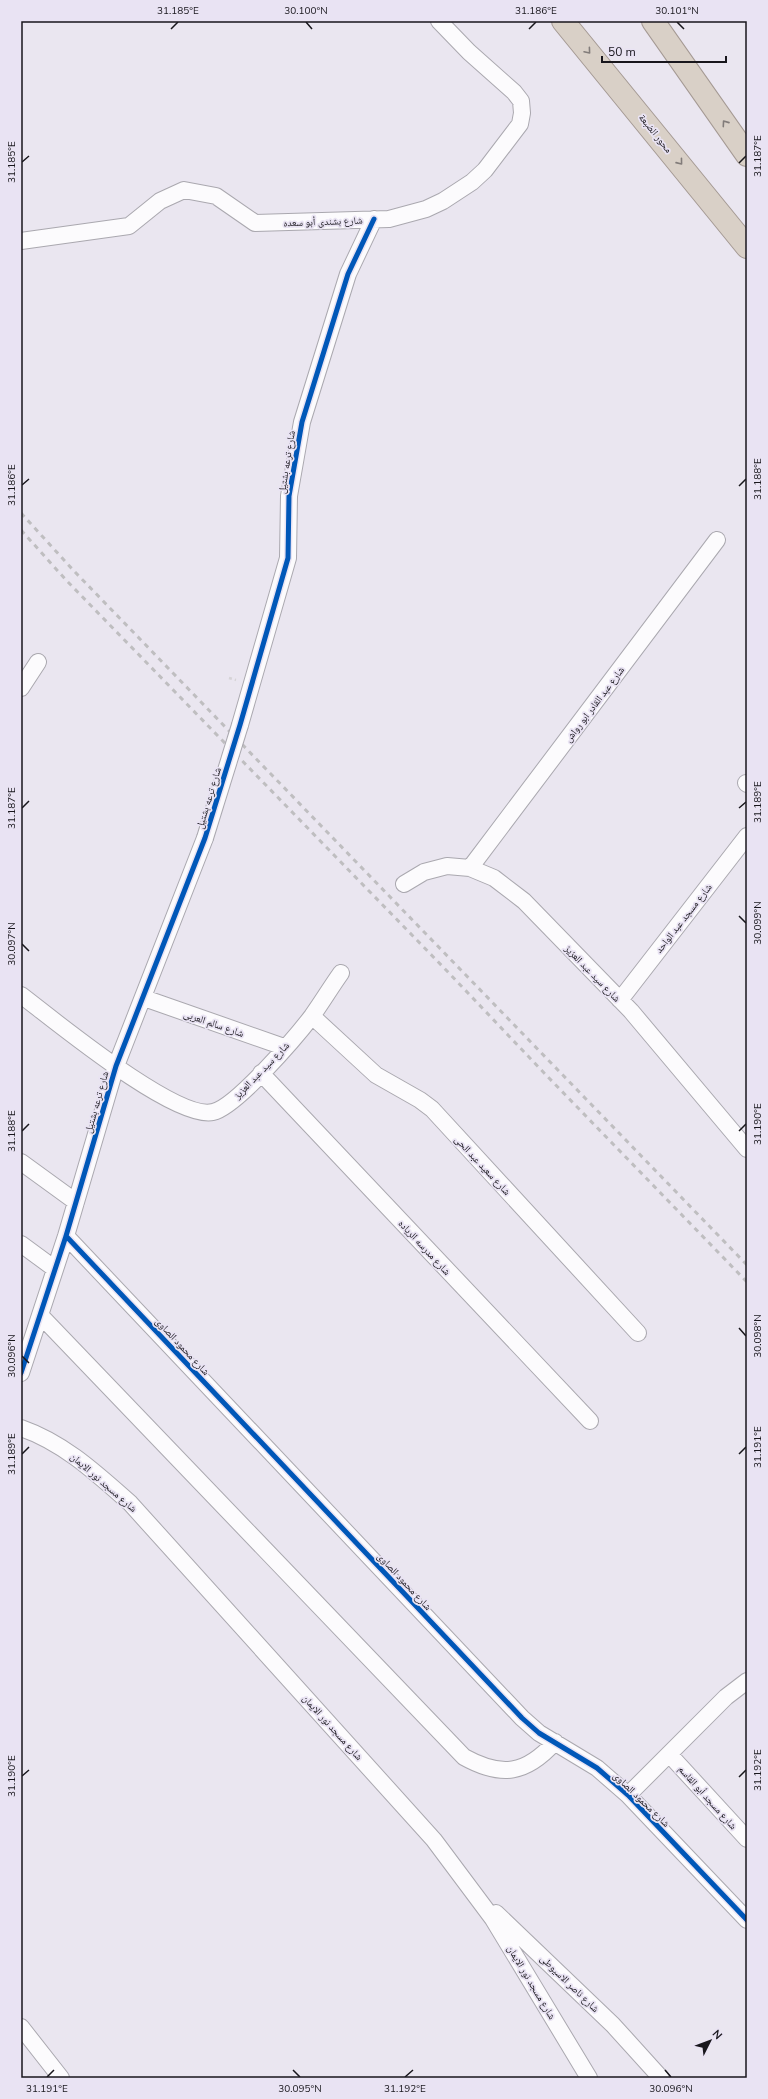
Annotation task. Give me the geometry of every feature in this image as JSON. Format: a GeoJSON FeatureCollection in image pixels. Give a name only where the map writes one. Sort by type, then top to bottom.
{"type":"FeatureCollection","features":[{"type":"Feature","properties":{"kind":"highway","name":"محور الضبعة"},"geometry":{"type":"LineString","coordinates":[[563,21],[747,247]]}},
{"type":"Feature","properties":{"kind":"highway"},"geometry":{"type":"LineString","coordinates":[[653,21],[747,155]]}},
{"type":"Feature","properties":{"kind":"street","name":"شارع بشندى أبو سعده"},"geometry":{"type":"LineString","coordinates":[[21,241],[129,226],[160,201],[184,190],[216,196],[255,223],[389,219],[426,209],[458,192],[476,178],[496,157],[522,119],[522,107],[518,96],[469,52],[439,21]]}},
{"type":"Feature","properties":{"kind":"street","name":"شارع ترعه بشتيل"},"geometry":{"type":"LineString","coordinates":[[21,1373],[66,1236],[116,1066],[144,998],[205,838],[240,725],[288,558],[290,496],[302,422],[348,274],[374,219]]}},
{"type":"Feature","properties":{"kind":"street","name":"شارع عبد القادر ابو رواش"},"geometry":{"type":"LineString","coordinates":[[470,868],[717,540]]}},
{"type":"Feature","properties":{"kind":"street"},"geometry":{"type":"LineString","coordinates":[[21,688],[38,662]]}},
{"type":"Feature","properties":{"kind":"street","name":"شارع مسجد عبد الواحد"},"geometry":{"type":"LineString","coordinates":[[620,1000],[747,836]]}},
{"type":"Feature","properties":{"kind":"street","name":"شارع سيد عبد العزيز"},"geometry":{"type":"LineString","coordinates":[[404,884],[424,872],[446,866],[470,868],[494,878],[524,901],[620,1000],[745,1144]]}},
{"type":"Feature","properties":{"kind":"street","name":"شارع سيد عبد العزيز"},"geometry":{"type":"LineString","coordinates":[[21,995],[140,1083],[198,1113],[212,1112],[226,1106],[246,1089],[312,1016],[341,973]]}},
{"type":"Feature","properties":{"kind":"street","name":"شارع سالم العربى"},"geometry":{"type":"LineString","coordinates":[[144,998],[284,1047]]}},
{"type":"Feature","properties":{"kind":"street","name":"شارع سعيد عبد الحى"},"geometry":{"type":"LineString","coordinates":[[312,1016],[376,1075],[420,1100],[432,1109],[638,1332]]}},
{"type":"Feature","properties":{"kind":"street","name":"شارع مدرسه الرياده"},"geometry":{"type":"LineString","coordinates":[[261,1073],[590,1421]]}},
{"type":"Feature","properties":{"kind":"street"},"geometry":{"type":"LineString","coordinates":[[21,1162],[76,1202]]}},
{"type":"Feature","properties":{"kind":"street","name":"شارع محمود الصاوى"},"geometry":{"type":"LineString","coordinates":[[66,1236],[522,1718],[539,1733],[597,1768],[628,1795],[747,1920]]}},
{"type":"Feature","properties":{"kind":"street"},"geometry":{"type":"LineString","coordinates":[[21,1244],[55,1270]]}},
{"type":"Feature","properties":{"kind":"street"},"geometry":{"type":"LineString","coordinates":[[40,1315],[464,1757],[482,1767],[503,1770],[523,1767],[541,1757],[555,1742]]}},
{"type":"Feature","properties":{"kind":"street","name":"شارع مسجد نور الايمان"},"geometry":{"type":"LineString","coordinates":[[21,1428],[56,1443],[85,1464],[130,1503],[434,1840],[475,1892],[549,2008],[577,2060],[589,2078]]}},
{"type":"Feature","properties":{"kind":"street"},"geometry":{"type":"LineString","coordinates":[[628,1795],[726,1697],[747,1681]]}},
{"type":"Feature","properties":{"kind":"street","name":"شارع مسجد أبو القاسم"},"geometry":{"type":"LineString","coordinates":[[669,1754],[747,1839]]}},
{"type":"Feature","properties":{"kind":"street","name":"شارع ناصر الاسيوطى"},"geometry":{"type":"LineString","coordinates":[[475,1892],[613,2025],[661,2078]]}},
{"type":"Feature","properties":{"kind":"street"},"geometry":{"type":"LineString","coordinates":[[21,2026],[61,2078]]}},
{"type":"Feature","properties":{"kind":"railway"},"geometry":{"type":"LineString","coordinates":[[21,513],[74,571],[747,1265]]}},
{"type":"Feature","properties":{"kind":"railway"},"geometry":{"type":"LineString","coordinates":[[21,530],[66,580],[447,971],[747,1282]]}},
{"type":"Feature","properties":{"kind":"cycle path"},"geometry":{"type":"LineString","coordinates":[[21,1373],[66,1236],[116,1066],[205,838],[240,725],[288,558],[289,496],[302,422],[348,274],[374,219]]}},
{"type":"Feature","properties":{"kind":"cycle path"},"geometry":{"type":"LineString","coordinates":[[66,1236],[522,1718],[539,1733],[597,1768],[628,1795],[747,1920]]}}]}
